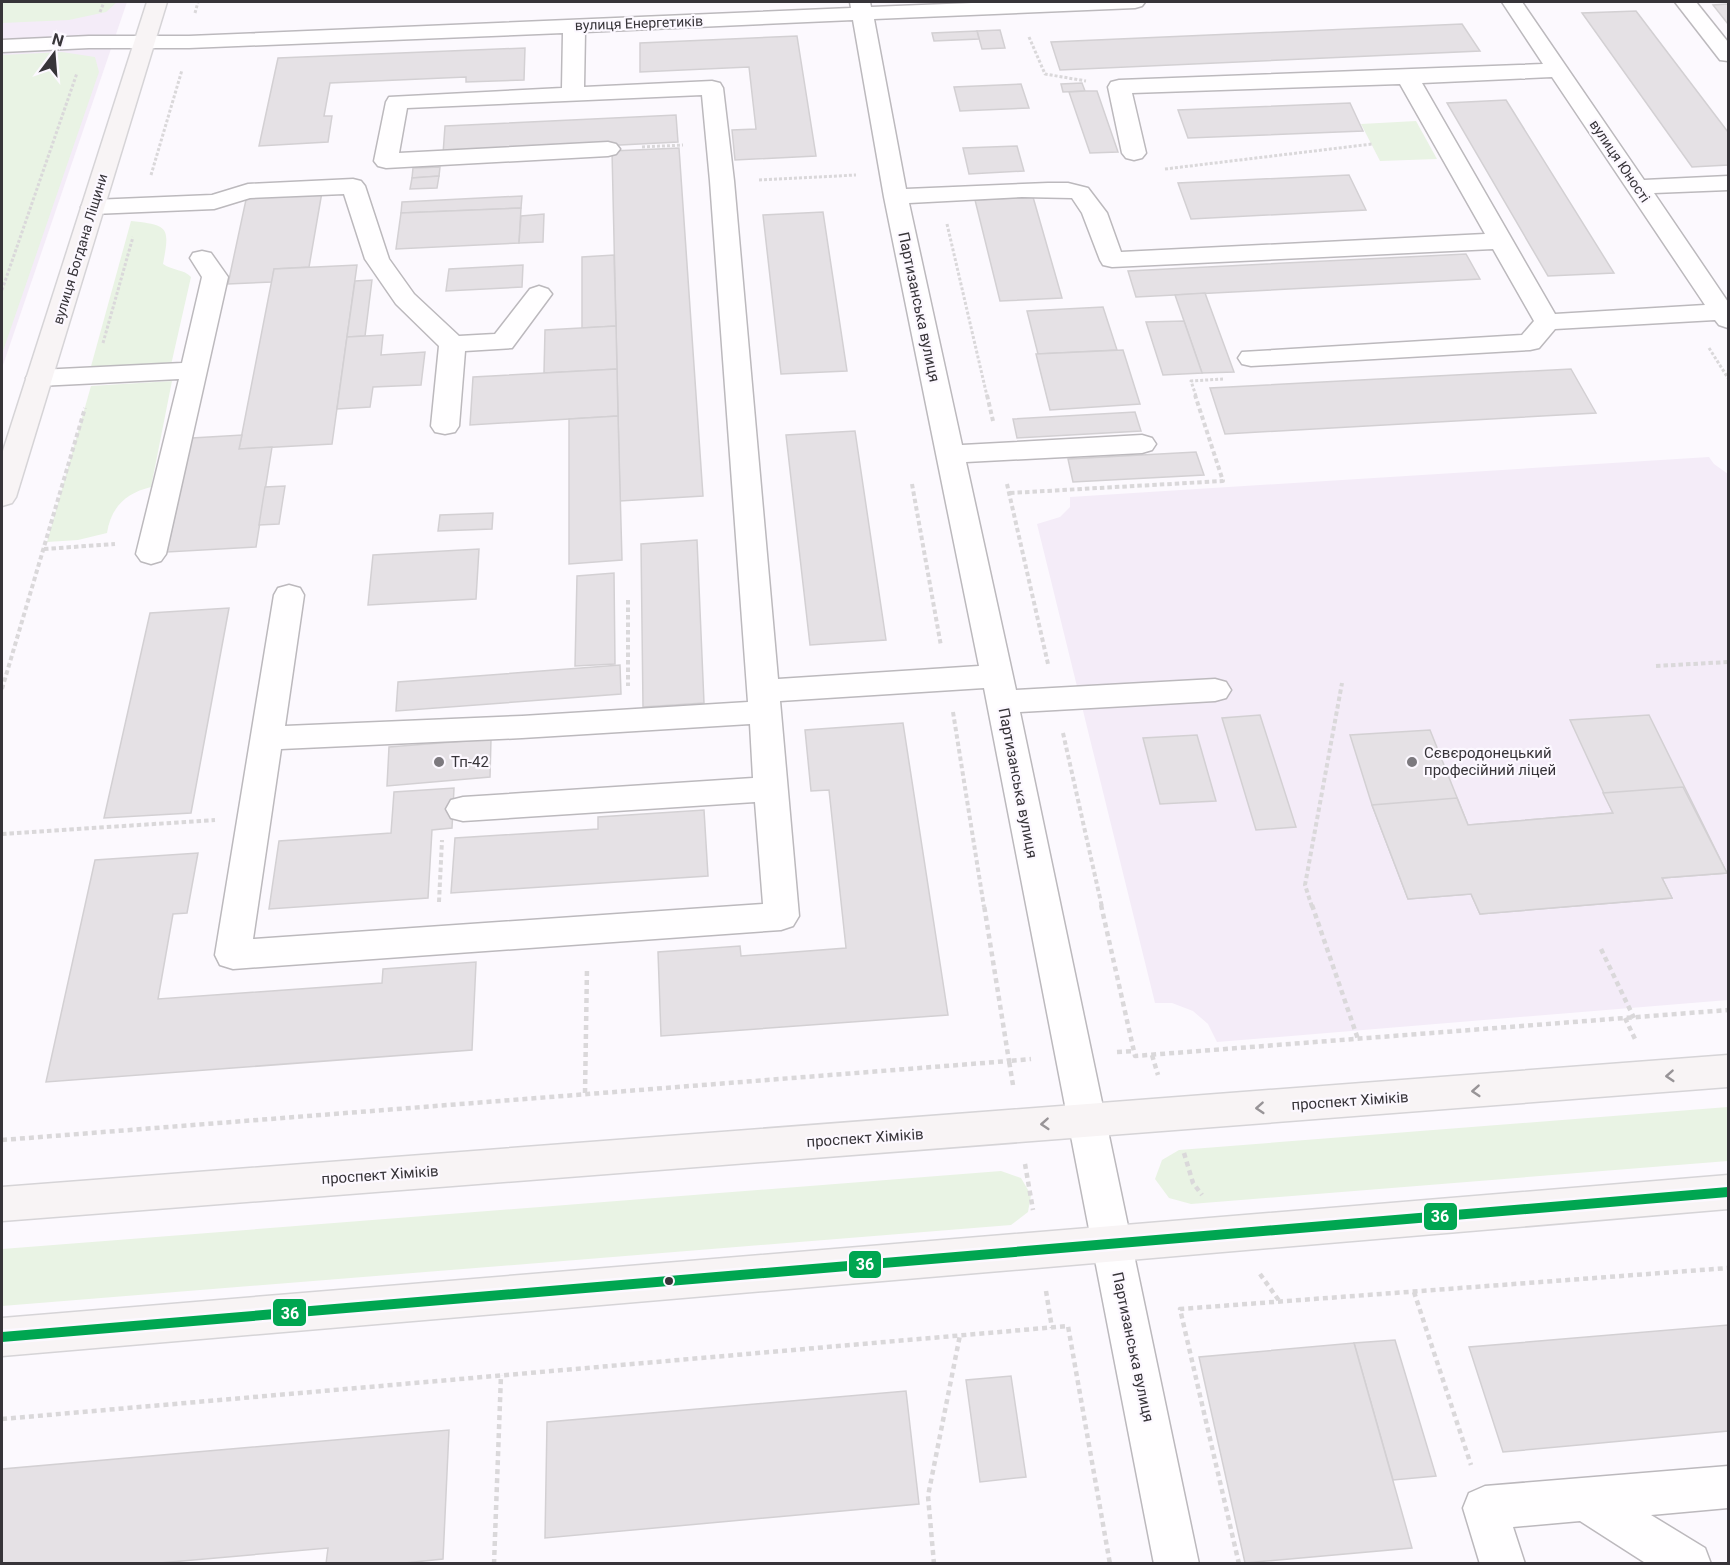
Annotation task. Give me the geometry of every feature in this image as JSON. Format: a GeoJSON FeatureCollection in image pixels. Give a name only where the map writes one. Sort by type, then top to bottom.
{"type":"FeatureCollection","features":[{"type":"Feature","properties":{"kind":"main road","name":"вулиця Богдана Ліщини"},"geometry":{"type":"LineString","coordinates":[[2,497],[157,2]]}},
{"type":"Feature","properties":{"kind":"main road","name":"проспект Хіміків"},"geometry":{"type":"LineString","coordinates":[[2,1204],[1728,1071]]}},
{"type":"Feature","properties":{"kind":"main road"},"geometry":{"type":"LineString","coordinates":[[2,1337],[1728,1192]]}},
{"type":"Feature","properties":{"kind":"street","name":"вулиця Енергетиків"},"geometry":{"type":"LineString","coordinates":[[2,46],[89,42],[144,44],[574,26],[671,11],[1135,2]]}},
{"type":"Feature","properties":{"kind":"street","name":"вулиця Юності"},"geometry":{"type":"LineString","coordinates":[[1512,2],[1726,316]]}},
{"type":"Feature","properties":{"kind":"street"},"geometry":{"type":"LineString","coordinates":[[1685,2],[1724,45]]}},
{"type":"Feature","properties":{"kind":"street","name":"Партизанська вулиця"},"geometry":{"type":"LineString","coordinates":[[861,7],[896,197],[1000,689],[1177,1563]]}},
{"type":"Feature","properties":{"kind":"street"},"geometry":{"type":"LineString","coordinates":[[573,94],[574,26]]}},
{"type":"Feature","properties":{"kind":"street"},"geometry":{"type":"LineString","coordinates":[[1134,153],[1119,87],[1559,70]]}},
{"type":"Feature","properties":{"kind":"street"},"geometry":{"type":"LineString","coordinates":[[1407,77],[1547,322]]}},
{"type":"Feature","properties":{"kind":"street"},"geometry":{"type":"LineString","coordinates":[[289,595],[233,955],[781,916],[723,181],[712,88],[396,102],[386,161],[608,149]]}},
{"type":"Feature","properties":{"kind":"street"},"geometry":{"type":"LineString","coordinates":[[1638,187],[1728,183]]}},
{"type":"Feature","properties":{"kind":"street"},"geometry":{"type":"LineString","coordinates":[[93,207],[214,202],[248,191],[353,186],[376,259],[405,299],[452,345],[504,342],[539,294]]}},
{"type":"Feature","properties":{"kind":"street"},"geometry":{"type":"LineString","coordinates":[[896,197],[1048,190],[1079,192],[1089,201],[1112,260],[1501,241]]}},
{"type":"Feature","properties":{"kind":"street"},"geometry":{"type":"LineString","coordinates":[[152,547],[215,278],[202,258]]}},
{"type":"Feature","properties":{"kind":"street"},"geometry":{"type":"LineString","coordinates":[[1251,358],[1530,342],[1547,322],[1726,316]]}},
{"type":"Feature","properties":{"kind":"street"},"geometry":{"type":"LineString","coordinates":[[445,426],[452,345]]}},
{"type":"Feature","properties":{"kind":"street"},"geometry":{"type":"LineString","coordinates":[[39,378],[194,370]]}},
{"type":"Feature","properties":{"kind":"street"},"geometry":{"type":"LineString","coordinates":[[950,454],[1142,444]]}},
{"type":"Feature","properties":{"kind":"street"},"geometry":{"type":"LineString","coordinates":[[267,738],[629,721],[763,701],[947,679],[1055,699],[1215,690]]}},
{"type":"Feature","properties":{"kind":"street"},"geometry":{"type":"LineString","coordinates":[[463,809],[771,789]]}},
{"type":"Feature","properties":{"kind":"street"},"geometry":{"type":"LineString","coordinates":[[1503,1563],[1485,1508],[1728,1487]]}},
{"type":"Feature","properties":{"kind":"street"},"geometry":{"type":"LineString","coordinates":[[1584,1499],[1689,1563]]}},
{"type":"Feature","properties":{"kind":"path"},"geometry":{"type":"LineString","coordinates":[[2,290],[104,2]]}},
{"type":"Feature","properties":{"kind":"path"},"geometry":{"type":"LineString","coordinates":[[196,8],[198,2]]}},
{"type":"Feature","properties":{"kind":"path"},"geometry":{"type":"LineString","coordinates":[[1027,32],[1045,74],[1119,87]]}},
{"type":"Feature","properties":{"kind":"path"},"geometry":{"type":"LineString","coordinates":[[608,149],[718,144]]}},
{"type":"Feature","properties":{"kind":"path"},"geometry":{"type":"LineString","coordinates":[[1163,169],[1372,144]]}},
{"type":"Feature","properties":{"kind":"path"},"geometry":{"type":"LineString","coordinates":[[723,181],[860,175]]}},
{"type":"Feature","properties":{"kind":"path"},"geometry":{"type":"LineString","coordinates":[[945,219],[1135,1056],[1728,1010]]}},
{"type":"Feature","properties":{"kind":"path"},"geometry":{"type":"LineString","coordinates":[[912,484],[947,679],[1052,1328]]}},
{"type":"Feature","properties":{"kind":"path"},"geometry":{"type":"LineString","coordinates":[[44,549],[152,547]]}},
{"type":"Feature","properties":{"kind":"path"},"geometry":{"type":"LineString","coordinates":[[628,600],[629,721]]}},
{"type":"Feature","properties":{"kind":"path"},"geometry":{"type":"LineString","coordinates":[[1656,666],[1728,662]]}},
{"type":"Feature","properties":{"kind":"path"},"geometry":{"type":"LineString","coordinates":[[1342,683],[1305,885],[1358,1039]]}},
{"type":"Feature","properties":{"kind":"path"},"geometry":{"type":"LineString","coordinates":[[437,941],[443,835],[462,834],[463,809]]}},
{"type":"Feature","properties":{"kind":"path"},"geometry":{"type":"LineString","coordinates":[[2,834],[254,818]]}},
{"type":"Feature","properties":{"kind":"path"},"geometry":{"type":"LineString","coordinates":[[585,1093],[587,930]]}},
{"type":"Feature","properties":{"kind":"path"},"geometry":{"type":"LineString","coordinates":[[1600,949],[1634,1018]]}},
{"type":"Feature","properties":{"kind":"path"},"geometry":{"type":"LineString","coordinates":[[1152,1055],[1193,1183],[1281,1302]]}},
{"type":"Feature","properties":{"kind":"path"},"geometry":{"type":"LineString","coordinates":[[2,1140],[1009,1061]]}},
{"type":"Feature","properties":{"kind":"path"},"geometry":{"type":"LineString","coordinates":[[1239,1563],[1180,1309],[1728,1268]]}},
{"type":"Feature","properties":{"kind":"path"},"geometry":{"type":"LineString","coordinates":[[1414,1292],[1485,1508]]}},
{"type":"Feature","properties":{"kind":"path"},"geometry":{"type":"LineString","coordinates":[[2,1419],[1068,1326],[1110,1563]]}},
{"type":"Feature","properties":{"kind":"path"},"geometry":{"type":"LineString","coordinates":[[934,1563],[928,1496],[960,1335]]}},
{"type":"Feature","properties":{"kind":"path"},"geometry":{"type":"LineString","coordinates":[[495,1563],[501,1375]]}},
{"type":"Feature","properties":{"kind":"shaded area"},"geometry":{"type":"Polygon","coordinates":[[[2,2],[127,2],[2,368],[2,2]]]}},
{"type":"Feature","properties":{"kind":"shaded area","name":"Сєвєродонецький професійний ліцей"},"geometry":{"type":"Polygon","coordinates":[[[1709,457],[1714,464],[1728,474],[1728,1000],[1217,1042],[1208,1024],[1193,1011],[1172,1003],[1155,1003],[1037,524],[1060,517],[1070,507],[1070,497],[1709,457]]]}},
{"type":"Feature","properties":{"kind":"green space"},"geometry":{"type":"Polygon","coordinates":[[[2,2],[117,2],[106,12],[69,20],[2,23],[2,2]]]}},
{"type":"Feature","properties":{"kind":"green space"},"geometry":{"type":"Polygon","coordinates":[[[62,52],[95,57],[99,72],[2,354],[2,55],[62,52]]]}},
{"type":"Feature","properties":{"kind":"green space"},"geometry":{"type":"Polygon","coordinates":[[[1416,121],[1437,159],[1380,161],[1361,124],[1416,121]]]}},
{"type":"Feature","properties":{"kind":"green space"},"geometry":{"type":"Polygon","coordinates":[[[131,221],[153,224],[164,230],[166,242],[163,264],[191,277],[171,365],[90,370],[131,221]]]}},
{"type":"Feature","properties":{"kind":"green space"},"geometry":{"type":"Polygon","coordinates":[[[172,381],[151,487],[134,493],[121,503],[112,516],[107,533],[78,540],[47,542],[91,386],[172,381]]]}},
{"type":"Feature","properties":{"kind":"green space"},"geometry":{"type":"Polygon","coordinates":[[[1728,1107],[1728,1161],[1191,1204],[1169,1198],[1155,1179],[1162,1160],[1179,1150],[1728,1107]]]}},
{"type":"Feature","properties":{"kind":"green space"},"geometry":{"type":"Polygon","coordinates":[[[1001,1171],[1021,1178],[1031,1195],[1028,1212],[1011,1225],[2,1306],[2,1249],[1001,1171]]]}},
{"type":"Feature","properties":{"kind":"building"},"geometry":{"type":"Polygon","coordinates":[[[1728,4],[1728,24],[1713,5],[1728,4]]]}},
{"type":"Feature","properties":{"kind":"building"},"geometry":{"type":"Polygon","coordinates":[[[1636,11],[1728,132],[1728,165],[1692,167],[1582,13],[1636,11]]]}},
{"type":"Feature","properties":{"kind":"building"},"geometry":{"type":"Polygon","coordinates":[[[1462,24],[1480,51],[1060,70],[1051,42],[1462,24]]]}},
{"type":"Feature","properties":{"kind":"building"},"geometry":{"type":"Polygon","coordinates":[[[1000,30],[1005,48],[982,49],[977,31],[1000,30]]]}},
{"type":"Feature","properties":{"kind":"building"},"geometry":{"type":"Polygon","coordinates":[[[977,31],[979,39],[934,41],[932,33],[977,31]]]}},
{"type":"Feature","properties":{"kind":"building"},"geometry":{"type":"Polygon","coordinates":[[[797,36],[816,156],[735,160],[732,130],[756,129],[749,67],[640,72],[640,43],[797,36]]]}},
{"type":"Feature","properties":{"kind":"building"},"geometry":{"type":"Polygon","coordinates":[[[525,48],[524,80],[466,82],[466,77],[330,83],[324,116],[332,116],[328,142],[259,146],[278,58],[525,48]]]}},
{"type":"Feature","properties":{"kind":"building"},"geometry":{"type":"Polygon","coordinates":[[[1082,83],[1085,91],[1063,92],[1061,84],[1082,83]]]}},
{"type":"Feature","properties":{"kind":"building"},"geometry":{"type":"Polygon","coordinates":[[[1021,84],[1029,108],[960,111],[954,87],[1021,84]]]}},
{"type":"Feature","properties":{"kind":"building"},"geometry":{"type":"Polygon","coordinates":[[[1097,91],[1118,152],[1090,153],[1069,92],[1097,91]]]}},
{"type":"Feature","properties":{"kind":"building"},"geometry":{"type":"Polygon","coordinates":[[[1506,100],[1614,273],[1548,276],[1447,103],[1506,100]]]}},
{"type":"Feature","properties":{"kind":"building"},"geometry":{"type":"Polygon","coordinates":[[[1350,103],[1363,131],[1188,138],[1178,110],[1350,103]]]}},
{"type":"Feature","properties":{"kind":"building"},"geometry":{"type":"Polygon","coordinates":[[[676,115],[678,142],[443,154],[445,126],[676,115]]]}},
{"type":"Feature","properties":{"kind":"building"},"geometry":{"type":"Polygon","coordinates":[[[1017,146],[1024,171],[969,174],[963,148],[1017,146]]]}},
{"type":"Feature","properties":{"kind":"building"},"geometry":{"type":"Polygon","coordinates":[[[679,148],[703,496],[620,501],[612,151],[679,148]]]}},
{"type":"Feature","properties":{"kind":"building"},"geometry":{"type":"Polygon","coordinates":[[[440,167],[439,176],[412,178],[413,168],[440,167]]]}},
{"type":"Feature","properties":{"kind":"building"},"geometry":{"type":"Polygon","coordinates":[[[1349,175],[1366,210],[1191,219],[1178,183],[1349,175]]]}},
{"type":"Feature","properties":{"kind":"building"},"geometry":{"type":"Polygon","coordinates":[[[439,176],[437,188],[410,189],[412,178],[439,176]]]}},
{"type":"Feature","properties":{"kind":"building"},"geometry":{"type":"Polygon","coordinates":[[[322,192],[309,267],[274,269],[272,282],[228,284],[247,195],[322,192]]]}},
{"type":"Feature","properties":{"kind":"building"},"geometry":{"type":"Polygon","coordinates":[[[522,196],[521,208],[401,213],[402,202],[522,196]]]}},
{"type":"Feature","properties":{"kind":"building"},"geometry":{"type":"Polygon","coordinates":[[[1033,197],[1062,298],[1000,301],[975,200],[1033,197]]]}},
{"type":"Feature","properties":{"kind":"building"},"geometry":{"type":"Polygon","coordinates":[[[521,208],[519,243],[396,249],[401,213],[521,208]]]}},
{"type":"Feature","properties":{"kind":"building"},"geometry":{"type":"Polygon","coordinates":[[[823,212],[847,371],[781,374],[763,215],[823,212]]]}},
{"type":"Feature","properties":{"kind":"building"},"geometry":{"type":"Polygon","coordinates":[[[544,214],[543,242],[519,243],[521,216],[544,214]]]}},
{"type":"Feature","properties":{"kind":"building"},"geometry":{"type":"Polygon","coordinates":[[[1466,254],[1480,279],[1136,297],[1128,271],[1466,254]]]}},
{"type":"Feature","properties":{"kind":"building"},"geometry":{"type":"Polygon","coordinates":[[[614,255],[616,326],[582,328],[582,257],[614,255]]]}},
{"type":"Feature","properties":{"kind":"building"},"geometry":{"type":"Polygon","coordinates":[[[357,265],[332,444],[239,449],[274,269],[357,265]]]}},
{"type":"Feature","properties":{"kind":"building"},"geometry":{"type":"Polygon","coordinates":[[[523,265],[522,287],[446,291],[449,269],[523,265]]]}},
{"type":"Feature","properties":{"kind":"building"},"geometry":{"type":"Polygon","coordinates":[[[372,280],[365,336],[347,337],[355,281],[372,280]]]}},
{"type":"Feature","properties":{"kind":"building"},"geometry":{"type":"Polygon","coordinates":[[[1205,293],[1234,372],[1202,373],[1175,295],[1205,293]]]}},
{"type":"Feature","properties":{"kind":"building"},"geometry":{"type":"Polygon","coordinates":[[[1103,307],[1117,350],[1038,354],[1027,311],[1103,307]]]}},
{"type":"Feature","properties":{"kind":"building"},"geometry":{"type":"Polygon","coordinates":[[[1184,321],[1202,373],[1163,375],[1146,322],[1184,321]]]}},
{"type":"Feature","properties":{"kind":"building"},"geometry":{"type":"Polygon","coordinates":[[[616,326],[617,369],[544,373],[545,330],[616,326]]]}},
{"type":"Feature","properties":{"kind":"building"},"geometry":{"type":"Polygon","coordinates":[[[383,335],[381,355],[425,352],[421,385],[373,387],[370,407],[337,409],[347,337],[383,335]]]}},
{"type":"Feature","properties":{"kind":"building"},"geometry":{"type":"Polygon","coordinates":[[[1123,350],[1140,404],[1050,410],[1036,354],[1123,350]]]}},
{"type":"Feature","properties":{"kind":"building"},"geometry":{"type":"Polygon","coordinates":[[[617,369],[618,416],[470,425],[473,377],[617,369]]]}},
{"type":"Feature","properties":{"kind":"building"},"geometry":{"type":"Polygon","coordinates":[[[1571,369],[1596,413],[1225,434],[1210,388],[1571,369]]]}},
{"type":"Feature","properties":{"kind":"building"},"geometry":{"type":"Polygon","coordinates":[[[1135,412],[1141,431],[1017,438],[1013,419],[1135,412]]]}},
{"type":"Feature","properties":{"kind":"building"},"geometry":{"type":"Polygon","coordinates":[[[618,416],[622,560],[569,564],[569,419],[618,416]]]}},
{"type":"Feature","properties":{"kind":"building"},"geometry":{"type":"Polygon","coordinates":[[[855,431],[886,640],[810,645],[786,435],[855,431]]]}},
{"type":"Feature","properties":{"kind":"building"},"geometry":{"type":"Polygon","coordinates":[[[242,435],[239,449],[272,447],[256,547],[167,552],[192,438],[242,435]]]}},
{"type":"Feature","properties":{"kind":"building"},"geometry":{"type":"Polygon","coordinates":[[[1196,452],[1204,475],[1073,482],[1068,459],[1196,452]]]}},
{"type":"Feature","properties":{"kind":"building"},"geometry":{"type":"Polygon","coordinates":[[[285,486],[279,524],[259,525],[265,487],[285,486]]]}},
{"type":"Feature","properties":{"kind":"building"},"geometry":{"type":"Polygon","coordinates":[[[493,513],[492,529],[438,531],[440,515],[493,513]]]}},
{"type":"Feature","properties":{"kind":"building"},"geometry":{"type":"Polygon","coordinates":[[[697,540],[704,703],[643,707],[641,544],[697,540]]]}},
{"type":"Feature","properties":{"kind":"building"},"geometry":{"type":"Polygon","coordinates":[[[479,549],[476,599],[368,605],[373,555],[479,549]]]}},
{"type":"Feature","properties":{"kind":"building"},"geometry":{"type":"Polygon","coordinates":[[[614,573],[615,664],[575,666],[577,576],[614,573]]]}},
{"type":"Feature","properties":{"kind":"building"},"geometry":{"type":"Polygon","coordinates":[[[229,608],[191,813],[104,818],[150,613],[229,608]]]}},
{"type":"Feature","properties":{"kind":"building"},"geometry":{"type":"Polygon","coordinates":[[[620,665],[621,694],[396,711],[398,682],[620,665]]]}},
{"type":"Feature","properties":{"kind":"building"},"geometry":{"type":"Polygon","coordinates":[[[1260,715],[1296,827],[1256,830],[1222,718],[1260,715]]]}},
{"type":"Feature","properties":{"kind":"building"},"geometry":{"type":"Polygon","coordinates":[[[1649,715],[1727,873],[1662,878],[1672,898],[1480,914],[1471,894],[1408,899],[1372,805],[1350,735],[1430,730],[1468,825],[1613,813],[1570,720],[1649,715]]]}},
{"type":"Feature","properties":{"kind":"building"},"geometry":{"type":"Polygon","coordinates":[[[903,723],[948,1015],[661,1036],[658,952],[740,946],[741,956],[846,948],[829,790],[811,791],[805,730],[903,723]]]}},
{"type":"Feature","properties":{"kind":"building"},"geometry":{"type":"Polygon","coordinates":[[[1197,735],[1216,801],[1160,804],[1143,738],[1197,735]]]}},
{"type":"Feature","properties":{"kind":"building","name":"Тп-42"},"geometry":{"type":"Polygon","coordinates":[[[491,739],[490,777],[387,786],[389,747],[491,739]]]}},
{"type":"Feature","properties":{"kind":"building"},"geometry":{"type":"Polygon","coordinates":[[[1683,787],[1727,873],[1662,878],[1672,898],[1480,914],[1471,894],[1408,899],[1372,805],[1457,798],[1468,825],[1613,813],[1603,793],[1683,787]]]}},
{"type":"Feature","properties":{"kind":"building"},"geometry":{"type":"Polygon","coordinates":[[[454,788],[452,828],[432,830],[428,898],[269,909],[279,841],[391,833],[394,792],[454,788]]]}},
{"type":"Feature","properties":{"kind":"building"},"geometry":{"type":"Polygon","coordinates":[[[704,810],[708,876],[451,893],[455,838],[598,829],[598,817],[704,810]]]}},
{"type":"Feature","properties":{"kind":"building"},"geometry":{"type":"Polygon","coordinates":[[[198,853],[187,913],[173,914],[158,999],[382,983],[383,969],[476,962],[472,1050],[46,1082],[95,860],[198,853]]]}},
{"type":"Feature","properties":{"kind":"building"},"geometry":{"type":"Polygon","coordinates":[[[1728,1325],[1728,1431],[1503,1452],[1469,1347],[1728,1325]]]}},
{"type":"Feature","properties":{"kind":"building"},"geometry":{"type":"Polygon","coordinates":[[[1395,1340],[1436,1476],[1393,1480],[1354,1343],[1395,1340]]]}},
{"type":"Feature","properties":{"kind":"building"},"geometry":{"type":"Polygon","coordinates":[[[1354,1343],[1412,1548],[1245,1563],[1199,1357],[1354,1343]]]}},
{"type":"Feature","properties":{"kind":"building"},"geometry":{"type":"Polygon","coordinates":[[[1011,1376],[1026,1477],[980,1482],[966,1380],[1011,1376]]]}},
{"type":"Feature","properties":{"kind":"building"},"geometry":{"type":"Polygon","coordinates":[[[906,1391],[919,1504],[545,1538],[547,1422],[906,1391]]]}},
{"type":"Feature","properties":{"kind":"building"},"geometry":{"type":"Polygon","coordinates":[[[449,1430],[443,1559],[395,1564],[326,1564],[328,1548],[148,1564],[2,1564],[2,1469],[449,1430]]]}},
{"type":"Feature","properties":{"kind":"transit line","name":"36"},"geometry":{"type":"LineString","coordinates":[[2,1337],[1728,1192]]}},
{"type":"Feature","properties":{"kind":"place","name":"Тп-42"},"geometry":{"type":"Point","coordinates":[439,762]}},
{"type":"Feature","properties":{"kind":"place","name":"Сєвєродонецький професійний ліцей"},"geometry":{"type":"Point","coordinates":[1412,762]}}]}
